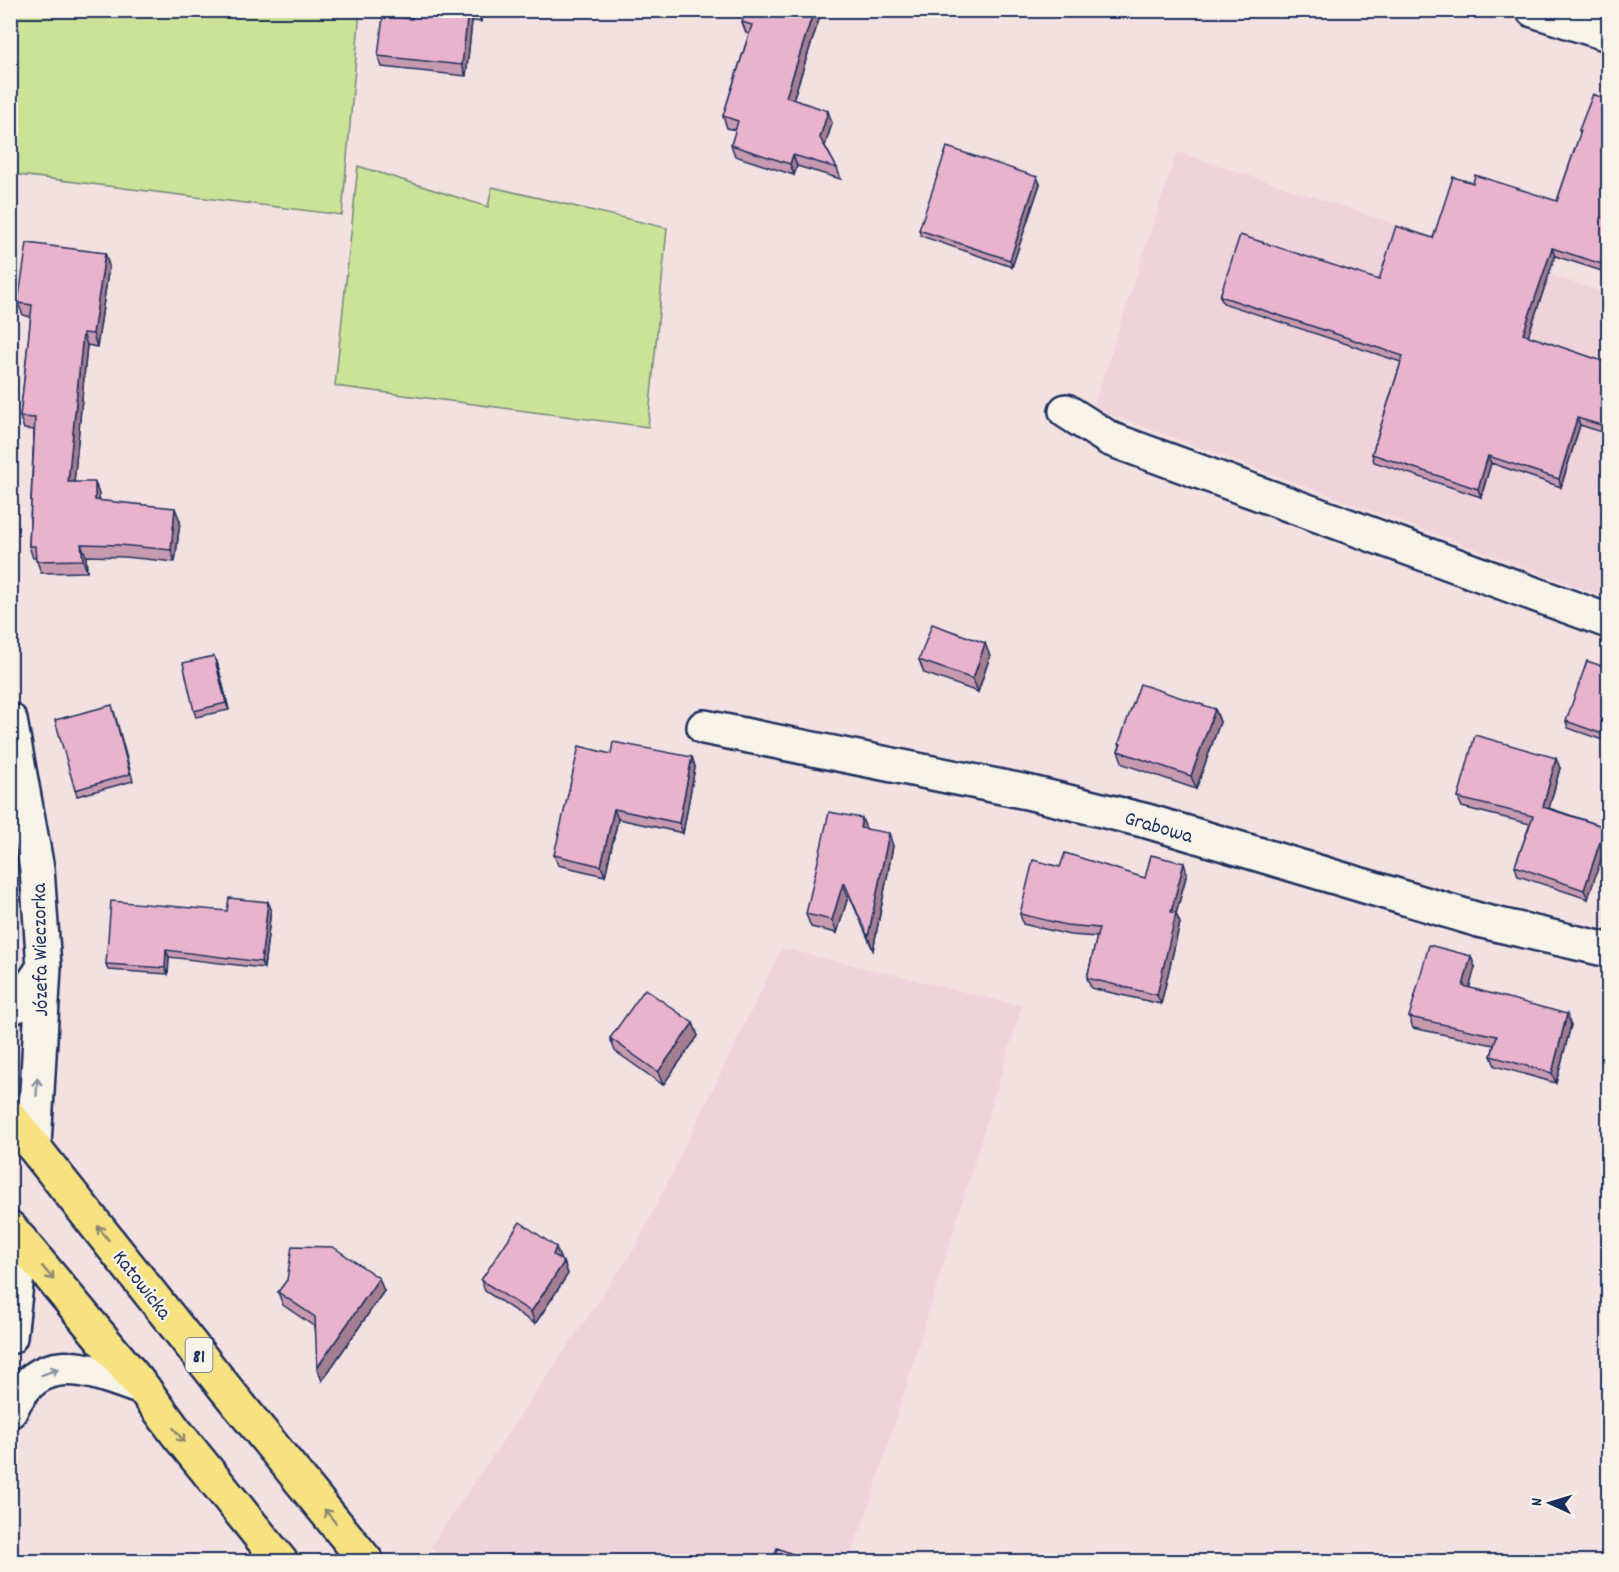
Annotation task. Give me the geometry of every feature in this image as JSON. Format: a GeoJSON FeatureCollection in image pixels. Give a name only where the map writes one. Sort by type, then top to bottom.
{"type":"FeatureCollection","features":[{"type":"Feature","properties":{"kind":"main road","name":"Katowicka"},"geometry":{"type":"LineString","coordinates":[[10,1117],[367,1562]]}},
{"type":"Feature","properties":{"kind":"main road"},"geometry":{"type":"LineString","coordinates":[[16,1235],[144,1389],[281,1562]]}},
{"type":"Feature","properties":{"kind":"street"},"geometry":{"type":"LineString","coordinates":[[1533,10],[1608,34]]}},
{"type":"Feature","properties":{"kind":"street"},"geometry":{"type":"LineString","coordinates":[[1066,411],[1110,439],[1608,621]]}},
{"type":"Feature","properties":{"kind":"street","name":"Józefa Wieczorka"},"geometry":{"type":"LineString","coordinates":[[10,720],[38,869],[44,967],[34,1145]]}},
{"type":"Feature","properties":{"kind":"street","name":"Grabowa"},"geometry":{"type":"LineString","coordinates":[[704,727],[1028,792],[1125,816],[1482,921],[1608,950]]}},
{"type":"Feature","properties":{"kind":"street"},"geometry":{"type":"LineString","coordinates":[[10,1008],[19,1004],[44,967]]}},
{"type":"Feature","properties":{"kind":"street"},"geometry":{"type":"LineString","coordinates":[[10,1337],[16,1235]]}},
{"type":"Feature","properties":{"kind":"street"},"geometry":{"type":"LineString","coordinates":[[10,1411],[18,1394],[33,1379],[57,1368],[79,1368],[105,1374],[144,1389]]}},
{"type":"Feature","properties":{"kind":"shaded area"},"geometry":{"type":"Polygon","coordinates":[[[1177,152],[1608,294],[1608,598],[1093,408],[1177,152]]]}},
{"type":"Feature","properties":{"kind":"shaded area"},"geometry":{"type":"Polygon","coordinates":[[[782,948],[1022,1006],[868,1510],[847,1561],[443,1562],[431,1546],[637,1245],[782,948]]]}},
{"type":"Feature","properties":{"kind":"green space"},"geometry":{"type":"Polygon","coordinates":[[[11,10],[360,11],[342,215],[11,174],[11,10]]]}},
{"type":"Feature","properties":{"kind":"green space"},"geometry":{"type":"Polygon","coordinates":[[[358,166],[488,207],[492,187],[667,228],[648,427],[335,386],[358,166]]]}},
{"type":"Feature","properties":{"kind":"building"},"geometry":{"type":"Polygon","coordinates":[[[413,10],[468,10],[462,65],[378,56],[383,16],[412,19],[413,10]]]}},
{"type":"Feature","properties":{"kind":"building"},"geometry":{"type":"Polygon","coordinates":[[[746,10],[814,10],[786,97],[828,111],[820,138],[837,168],[793,155],[790,164],[731,145],[738,121],[723,116],[752,25],[742,22],[746,10]]]}},
{"type":"Feature","properties":{"kind":"building"},"geometry":{"type":"Polygon","coordinates":[[[1593,94],[1608,100],[1608,266],[1552,248],[1523,334],[1608,363],[1608,427],[1577,418],[1559,479],[1488,456],[1478,489],[1372,454],[1403,356],[1220,296],[1240,235],[1379,280],[1396,226],[1433,238],[1453,177],[1473,183],[1475,175],[1557,201],[1593,94]]]}},
{"type":"Feature","properties":{"kind":"building"},"geometry":{"type":"Polygon","coordinates":[[[947,147],[1037,177],[1010,260],[919,230],[947,147]]]}},
{"type":"Feature","properties":{"kind":"building"},"geometry":{"type":"Polygon","coordinates":[[[27,243],[105,253],[93,334],[83,333],[68,482],[95,482],[95,500],[175,508],[171,550],[81,544],[83,560],[36,561],[35,546],[29,546],[35,418],[20,417],[32,305],[18,303],[27,243]]]}},
{"type":"Feature","properties":{"kind":"building"},"geometry":{"type":"Polygon","coordinates":[[[932,624],[985,643],[973,679],[919,660],[932,624]]]}},
{"type":"Feature","properties":{"kind":"building"},"geometry":{"type":"Polygon","coordinates":[[[214,656],[226,703],[194,711],[183,663],[214,656]]]}},
{"type":"Feature","properties":{"kind":"building"},"geometry":{"type":"Polygon","coordinates":[[[1587,661],[1608,668],[1608,736],[1566,721],[1587,661]]]}},
{"type":"Feature","properties":{"kind":"building"},"geometry":{"type":"Polygon","coordinates":[[[1140,684],[1215,709],[1191,776],[1118,751],[1140,684]]]}},
{"type":"Feature","properties":{"kind":"building"},"geometry":{"type":"Polygon","coordinates":[[[112,705],[130,774],[75,790],[55,720],[112,705]]]}},
{"type":"Feature","properties":{"kind":"building"},"geometry":{"type":"Polygon","coordinates":[[[1475,735],[1556,758],[1543,807],[1605,827],[1584,890],[1515,866],[1533,816],[1458,798],[1475,735]]]}},
{"type":"Feature","properties":{"kind":"building"},"geometry":{"type":"Polygon","coordinates":[[[613,742],[692,757],[679,823],[614,809],[601,866],[554,855],[579,746],[611,754],[613,742]]]}},
{"type":"Feature","properties":{"kind":"building"},"geometry":{"type":"Polygon","coordinates":[[[829,812],[862,818],[860,828],[889,833],[868,937],[843,883],[832,920],[806,914],[829,812]]]}},
{"type":"Feature","properties":{"kind":"building"},"geometry":{"type":"Polygon","coordinates":[[[1065,853],[1145,878],[1151,855],[1184,863],[1171,912],[1176,913],[1157,995],[1087,978],[1099,928],[1066,925],[1020,914],[1033,860],[1060,867],[1065,853]]]}},
{"type":"Feature","properties":{"kind":"building"},"geometry":{"type":"Polygon","coordinates":[[[229,898],[268,902],[261,962],[166,950],[165,968],[106,964],[111,901],[227,911],[229,898]]]}},
{"type":"Feature","properties":{"kind":"building"},"geometry":{"type":"Polygon","coordinates":[[[1429,945],[1471,956],[1463,986],[1567,1014],[1552,1073],[1491,1056],[1497,1036],[1409,1017],[1429,945]]]}},
{"type":"Feature","properties":{"kind":"building"},"geometry":{"type":"Polygon","coordinates":[[[645,989],[693,1023],[658,1072],[610,1038],[645,989]]]}},
{"type":"Feature","properties":{"kind":"building"},"geometry":{"type":"Polygon","coordinates":[[[520,1222],[556,1247],[553,1255],[564,1262],[531,1312],[481,1280],[520,1222]]]}},
{"type":"Feature","properties":{"kind":"building"},"geometry":{"type":"Polygon","coordinates":[[[292,1246],[333,1247],[379,1278],[317,1368],[315,1317],[278,1292],[287,1280],[292,1246]]]}},
{"type":"Feature","properties":{"kind":"building"},"geometry":{"type":"Polygon","coordinates":[[[777,1548],[813,1562],[773,1562],[777,1548]]]}}]}
